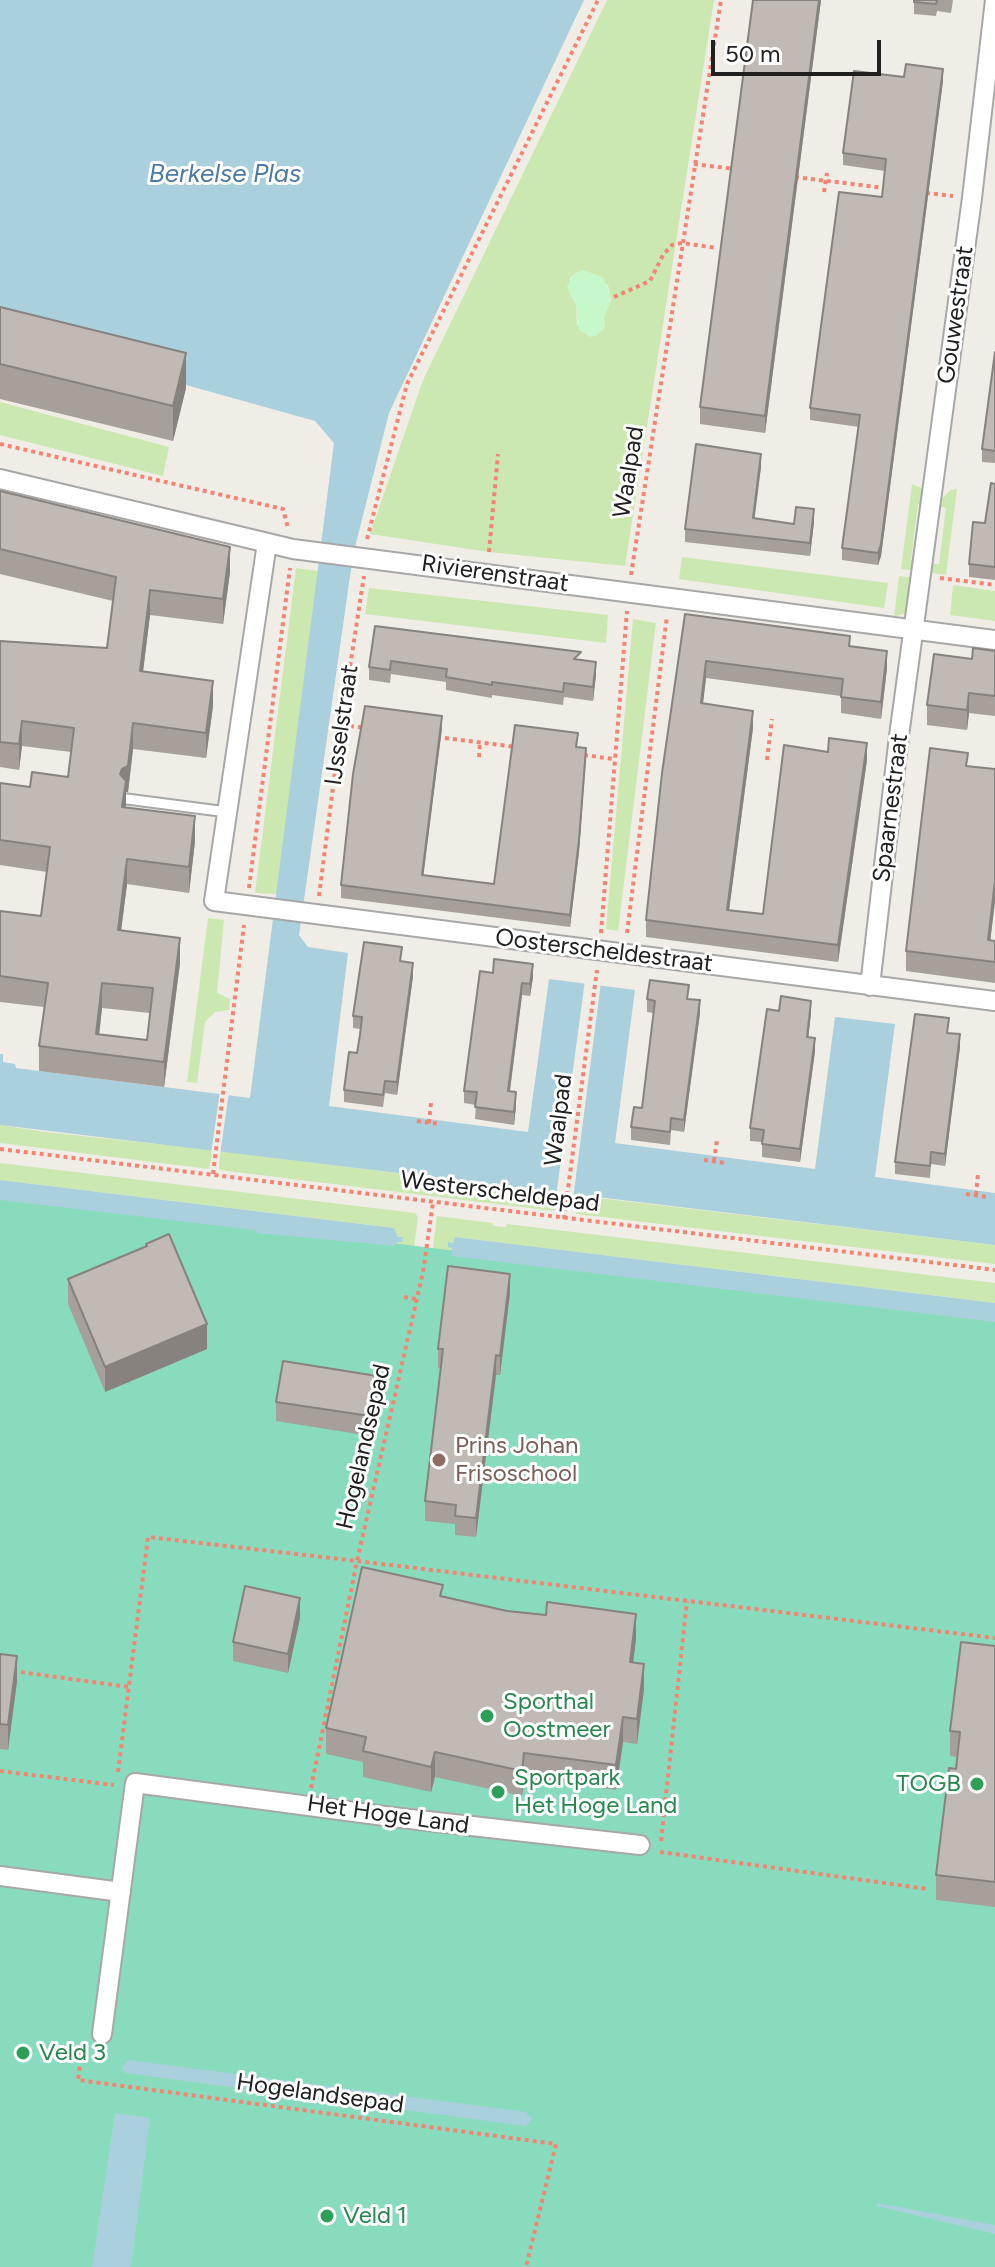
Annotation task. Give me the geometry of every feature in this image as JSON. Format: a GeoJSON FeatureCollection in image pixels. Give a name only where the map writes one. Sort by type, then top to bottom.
{"type":"FeatureCollection","features":[{"type":"Feature","properties":{"kind":"street","name":"Gouwestraat"},"geometry":{"type":"LineString","coordinates":[[914,630],[972,198],[995,0]]}},
{"type":"Feature","properties":{"kind":"street","name":"Rivierenstraat"},"geometry":{"type":"LineString","coordinates":[[0,479],[293,549],[995,640]]}},
{"type":"Feature","properties":{"kind":"street"},"geometry":{"type":"LineString","coordinates":[[227,812],[267,543]]}},
{"type":"Feature","properties":{"kind":"street","name":"Spaarnestraat"},"geometry":{"type":"LineString","coordinates":[[870,986],[914,630]]}},
{"type":"Feature","properties":{"kind":"street","name":"Oosterscheldestraat"},"geometry":{"type":"LineString","coordinates":[[227,812],[214,901],[995,1001]]}},
{"type":"Feature","properties":{"kind":"street"},"geometry":{"type":"LineString","coordinates":[[102,2034],[121,1892],[126,1784]]}},
{"type":"Feature","properties":{"kind":"street","name":"Het Hoge Land"},"geometry":{"type":"LineString","coordinates":[[126,1784],[640,1845]]}},
{"type":"Feature","properties":{"kind":"street"},"geometry":{"type":"LineString","coordinates":[[0,1876],[121,1892]]}},
{"type":"Feature","properties":{"kind":"lane"},"geometry":{"type":"LineString","coordinates":[[127,799],[227,812]]}},
{"type":"Feature","properties":{"kind":"path","name":"IJsselstraat"},"geometry":{"type":"LineString","coordinates":[[317,914],[360,556],[407,384],[598,0]]}},
{"type":"Feature","properties":{"kind":"path","name":"Waalpad"},"geometry":{"type":"LineString","coordinates":[[600,952],[613,759],[629,593],[721,0]]}},
{"type":"Feature","properties":{"kind":"path"},"geometry":{"type":"LineString","coordinates":[[694,164],[742,170]]}},
{"type":"Feature","properties":{"kind":"path"},"geometry":{"type":"LineString","coordinates":[[824,192],[827,173]]}},
{"type":"Feature","properties":{"kind":"path"},"geometry":{"type":"LineString","coordinates":[[784,176],[885,188]]}},
{"type":"Feature","properties":{"kind":"path"},"geometry":{"type":"LineString","coordinates":[[915,192],[972,198]]}},
{"type":"Feature","properties":{"kind":"path"},"geometry":{"type":"LineString","coordinates":[[614,297],[650,281],[663,255],[672,245],[682,243],[717,248]]}},
{"type":"Feature","properties":{"kind":"path"},"geometry":{"type":"LineString","coordinates":[[0,444],[283,509],[293,549],[253,906],[213,1174]]}},
{"type":"Feature","properties":{"kind":"path"},"geometry":{"type":"LineString","coordinates":[[489,552],[498,454]]}},
{"type":"Feature","properties":{"kind":"path"},"geometry":{"type":"LineString","coordinates":[[921,575],[995,585]]}},
{"type":"Feature","properties":{"kind":"path"},"geometry":{"type":"LineString","coordinates":[[624,955],[669,597]]}},
{"type":"Feature","properties":{"kind":"path"},"geometry":{"type":"LineString","coordinates":[[767,760],[772,719]]}},
{"type":"Feature","properties":{"kind":"path"},"geometry":{"type":"LineString","coordinates":[[341,725],[372,728]]}},
{"type":"Feature","properties":{"kind":"path"},"geometry":{"type":"LineString","coordinates":[[433,736],[524,748]]}},
{"type":"Feature","properties":{"kind":"path"},"geometry":{"type":"LineString","coordinates":[[479,757],[480,742]]}},
{"type":"Feature","properties":{"kind":"path"},"geometry":{"type":"LineString","coordinates":[[584,755],[613,759]]}},
{"type":"Feature","properties":{"kind":"path","name":"Waalpad"},"geometry":{"type":"LineString","coordinates":[[564,1219],[596,978]]}},
{"type":"Feature","properties":{"kind":"path"},"geometry":{"type":"LineString","coordinates":[[429,1121],[431,1103]]}},
{"type":"Feature","properties":{"kind":"path"},"geometry":{"type":"LineString","coordinates":[[417,1121],[440,1124]]}},
{"type":"Feature","properties":{"kind":"path"},"geometry":{"type":"LineString","coordinates":[[715,1159],[717,1140]]}},
{"type":"Feature","properties":{"kind":"path","name":"Westerscheldepad"},"geometry":{"type":"LineString","coordinates":[[0,1149],[995,1270]]}},
{"type":"Feature","properties":{"kind":"path"},"geometry":{"type":"LineString","coordinates":[[704,1160],[715,1159],[725,1163]]}},
{"type":"Feature","properties":{"kind":"path"},"geometry":{"type":"LineString","coordinates":[[976,1193],[978,1174]]}},
{"type":"Feature","properties":{"kind":"path"},"geometry":{"type":"LineString","coordinates":[[966,1194],[976,1193],[987,1197]]}},
{"type":"Feature","properties":{"kind":"path","name":"Hogelandsepad"},"geometry":{"type":"LineString","coordinates":[[218,1545],[357,1561],[423,1272],[433,1203]]}},
{"type":"Feature","properties":{"kind":"path"},"geometry":{"type":"LineString","coordinates":[[404,1297],[416,1299]]}},
{"type":"Feature","properties":{"kind":"path"},"geometry":{"type":"LineString","coordinates":[[308,1804],[357,1561],[995,1638]]}},
{"type":"Feature","properties":{"kind":"path"},"geometry":{"type":"LineString","coordinates":[[660,1852],[687,1601]]}},
{"type":"Feature","properties":{"kind":"path"},"geometry":{"type":"LineString","coordinates":[[0,1669],[129,1687]]}},
{"type":"Feature","properties":{"kind":"path"},"geometry":{"type":"LineString","coordinates":[[0,1771],[126,1784]]}},
{"type":"Feature","properties":{"kind":"path"},"geometry":{"type":"LineString","coordinates":[[640,1845],[660,1852],[928,1889]]}},
{"type":"Feature","properties":{"kind":"path","name":"Hogelandsepad"},"geometry":{"type":"LineString","coordinates":[[78,2080],[556,2144],[526,2267]]}},
{"type":"Feature","properties":{"kind":"green space"},"geometry":{"type":"Polygon","coordinates":[[[607,0],[714,0],[625,566],[489,552],[370,534],[423,380],[607,0]],[[577,272],[570,278],[577,325],[604,316],[611,300],[608,285],[577,272]]]}},
{"type":"Feature","properties":{"kind":"green space"},"geometry":{"type":"Polygon","coordinates":[[[583,270],[603,277],[610,294],[610,304],[604,316],[605,328],[590,337],[579,330],[576,305],[567,287],[573,275],[583,270]]]}},
{"type":"Feature","properties":{"kind":"green space"},"geometry":{"type":"Polygon","coordinates":[[[0,402],[169,447],[163,476],[0,435],[0,402]]]}},
{"type":"Feature","properties":{"kind":"green space"},"geometry":{"type":"Polygon","coordinates":[[[912,484],[921,488],[925,495],[924,504],[918,504],[911,560],[917,561],[916,571],[901,569],[912,484]]]}},
{"type":"Feature","properties":{"kind":"green space"},"geometry":{"type":"Polygon","coordinates":[[[957,489],[946,575],[931,573],[933,564],[939,564],[946,508],[940,506],[941,499],[957,489]]]}},
{"type":"Feature","properties":{"kind":"green space"},"geometry":{"type":"Polygon","coordinates":[[[682,557],[888,583],[884,608],[679,579],[682,557]]]}},
{"type":"Feature","properties":{"kind":"green space"},"geometry":{"type":"Polygon","coordinates":[[[296,568],[318,571],[277,894],[255,893],[296,568]]]}},
{"type":"Feature","properties":{"kind":"green space"},"geometry":{"type":"Polygon","coordinates":[[[899,576],[915,578],[910,608],[894,617],[899,576]]]}},
{"type":"Feature","properties":{"kind":"green space"},"geometry":{"type":"Polygon","coordinates":[[[953,585],[995,591],[995,621],[950,615],[953,585]]]}},
{"type":"Feature","properties":{"kind":"green space"},"geometry":{"type":"Polygon","coordinates":[[[369,588],[608,615],[606,643],[365,614],[369,588]]]}},
{"type":"Feature","properties":{"kind":"green space"},"geometry":{"type":"Polygon","coordinates":[[[633,619],[656,623],[618,931],[606,929],[633,619]]]}},
{"type":"Feature","properties":{"kind":"green space"},"geometry":{"type":"Polygon","coordinates":[[[208,918],[224,920],[217,993],[230,999],[229,1010],[215,1012],[205,1022],[197,1083],[187,1082],[208,918]]]}},
{"type":"Feature","properties":{"kind":"green space"},"geometry":{"type":"Polygon","coordinates":[[[0,1125],[213,1150],[209,1169],[0,1143],[0,1125]]]}},
{"type":"Feature","properties":{"kind":"green space"},"geometry":{"type":"Polygon","coordinates":[[[220,1151],[557,1193],[554,1211],[219,1170],[220,1151]]]}},
{"type":"Feature","properties":{"kind":"green space"},"geometry":{"type":"Polygon","coordinates":[[[0,1163],[415,1213],[418,1217],[412,1263],[0,1200],[402,1242],[394,1228],[0,1180],[0,1163]]]}},
{"type":"Feature","properties":{"kind":"green space","name":"Sportpark Het Hoge Land"},"geometry":{"type":"Polygon","coordinates":[[[0,1195],[995,1317],[995,2267],[0,2267],[0,1195]]]}},
{"type":"Feature","properties":{"kind":"green space"},"geometry":{"type":"Polygon","coordinates":[[[573,1195],[995,1245],[995,1264],[577,1214],[572,1207],[573,1195]]]}},
{"type":"Feature","properties":{"kind":"green space"},"geometry":{"type":"Polygon","coordinates":[[[437,1216],[493,1223],[493,1226],[506,1227],[507,1224],[995,1283],[995,1303],[455,1237],[453,1243],[449,1242],[452,1256],[432,1254],[437,1216]]]}},
{"type":"Feature","properties":{"kind":"water","name":"Berkelse Plas"},"geometry":{"type":"Polygon","coordinates":[[[0,0],[584,0],[389,413],[353,555],[299,935],[308,947],[348,953],[329,1106],[528,1132],[549,979],[635,990],[615,1143],[815,1169],[835,1017],[895,1024],[875,1177],[995,1193],[995,1245],[0,1125],[0,1054],[3,1054],[3,1062],[15,1064],[16,1068],[250,1098],[334,443],[315,421],[0,333],[0,0]]]}},
{"type":"Feature","properties":{"kind":"water"},"geometry":{"type":"Polygon","coordinates":[[[0,1180],[394,1228],[398,1237],[403,1237],[402,1242],[394,1246],[258,1233],[255,1230],[0,1200],[0,1180]]]}},
{"type":"Feature","properties":{"kind":"water"},"geometry":{"type":"Polygon","coordinates":[[[455,1237],[995,1303],[995,1322],[452,1256],[448,1242],[453,1243],[455,1237]]]}},
{"type":"Feature","properties":{"kind":"water"},"geometry":{"type":"Polygon","coordinates":[[[128,2060],[526,2112],[532,2119],[526,2126],[125,2073],[122,2067],[128,2060]]]}},
{"type":"Feature","properties":{"kind":"water"},"geometry":{"type":"Polygon","coordinates":[[[115,2113],[150,2118],[131,2267],[92,2267],[115,2113]]]}},
{"type":"Feature","properties":{"kind":"water"},"geometry":{"type":"Polygon","coordinates":[[[877,2203],[995,2225],[995,2234],[877,2206],[877,2203]]]}},
{"type":"Feature","properties":{"kind":"pier"},"geometry":{"type":"Polygon","coordinates":[[[585,980],[601,982],[573,1199],[556,1197],[585,980]]]}},
{"type":"Feature","properties":{"kind":"pier"},"geometry":{"type":"Polygon","coordinates":[[[220,1091],[229,1092],[220,1155],[211,1154],[220,1091]]]}},
{"type":"Feature","properties":{"kind":"building"},"geometry":{"type":"Polygon","coordinates":[[[753,0],[819,0],[765,416],[700,407],[753,0]]]}},
{"type":"Feature","properties":{"kind":"building"},"geometry":{"type":"Polygon","coordinates":[[[914,0],[937,0],[936,4],[914,0]]]}},
{"type":"Feature","properties":{"kind":"building"},"geometry":{"type":"Polygon","coordinates":[[[906,64],[943,69],[878,553],[842,548],[860,415],[810,408],[839,192],[882,197],[886,159],[843,153],[854,71],[904,77],[906,64]]]}},
{"type":"Feature","properties":{"kind":"building"},"geometry":{"type":"Polygon","coordinates":[[[0,307],[186,353],[173,406],[0,364],[0,307]]]}},
{"type":"Feature","properties":{"kind":"building"},"geometry":{"type":"Polygon","coordinates":[[[995,352],[995,451],[982,449],[995,352]]]}},
{"type":"Feature","properties":{"kind":"building"},"geometry":{"type":"Polygon","coordinates":[[[696,444],[761,454],[753,518],[794,524],[796,507],[814,509],[810,543],[685,529],[696,444]]]}},
{"type":"Feature","properties":{"kind":"building"},"geometry":{"type":"Polygon","coordinates":[[[991,483],[995,484],[995,567],[969,564],[973,522],[985,523],[991,483]]]}},
{"type":"Feature","properties":{"kind":"building"},"geometry":{"type":"Polygon","coordinates":[[[0,491],[230,547],[223,599],[150,590],[140,671],[213,681],[206,733],[133,723],[128,766],[120,774],[126,781],[122,807],[195,816],[189,867],[127,859],[118,930],[180,938],[164,1062],[39,1046],[48,983],[0,976],[0,911],[41,916],[50,847],[0,840],[0,783],[30,787],[32,772],[68,777],[74,728],[22,721],[19,744],[0,742],[0,641],[107,648],[116,577],[0,549],[0,491]],[[102,983],[96,1034],[147,1040],[153,988],[102,983]]]}},
{"type":"Feature","properties":{"kind":"building"},"geometry":{"type":"Polygon","coordinates":[[[685,614],[850,636],[849,646],[887,651],[881,702],[841,697],[843,679],[706,661],[701,703],[753,711],[727,910],[763,914],[784,745],[828,752],[829,738],[867,743],[838,945],[646,920],[662,773],[685,614]]]}},
{"type":"Feature","properties":{"kind":"building"},"geometry":{"type":"Polygon","coordinates":[[[375,626],[581,652],[574,659],[596,662],[593,687],[564,683],[563,692],[492,682],[492,685],[446,677],[447,669],[391,661],[390,670],[369,667],[375,626]]]}},
{"type":"Feature","properties":{"kind":"building"},"geometry":{"type":"Polygon","coordinates":[[[973,648],[995,651],[995,696],[969,693],[967,710],[927,705],[934,654],[972,659],[973,648]]]}},
{"type":"Feature","properties":{"kind":"building"},"geometry":{"type":"Polygon","coordinates":[[[365,706],[442,716],[422,875],[494,884],[515,725],[578,733],[576,747],[586,748],[570,915],[341,885],[353,774],[365,706]]]}},
{"type":"Feature","properties":{"kind":"building"},"geometry":{"type":"Polygon","coordinates":[[[930,748],[968,753],[966,766],[995,769],[995,881],[988,940],[995,941],[995,962],[906,951],[930,748]]]}},
{"type":"Feature","properties":{"kind":"building"},"geometry":{"type":"Polygon","coordinates":[[[364,942],[402,947],[400,961],[413,963],[397,1082],[385,1081],[383,1095],[344,1090],[349,1052],[357,1053],[360,1035],[362,1017],[353,1016],[364,942]]]}},
{"type":"Feature","properties":{"kind":"building"},"geometry":{"type":"Polygon","coordinates":[[[494,959],[533,964],[530,984],[522,983],[508,1091],[516,1092],[514,1112],[475,1107],[477,1092],[464,1091],[480,971],[493,973],[494,959]]]}},
{"type":"Feature","properties":{"kind":"building"},"geometry":{"type":"Polygon","coordinates":[[[650,980],[689,985],[687,999],[700,1000],[684,1120],[671,1118],[670,1132],[631,1127],[634,1107],[642,1108],[655,1001],[647,999],[650,980]]]}},
{"type":"Feature","properties":{"kind":"building"},"geometry":{"type":"Polygon","coordinates":[[[781,996],[811,1001],[807,1037],[815,1038],[800,1149],[762,1144],[764,1130],[750,1128],[767,1009],[779,1011],[781,996]]]}},
{"type":"Feature","properties":{"kind":"building"},"geometry":{"type":"Polygon","coordinates":[[[915,1014],[949,1018],[947,1033],[960,1034],[945,1154],[931,1152],[930,1166],[895,1162],[915,1014]]]}},
{"type":"Feature","properties":{"kind":"building"},"geometry":{"type":"Polygon","coordinates":[[[169,1234],[207,1324],[105,1367],[68,1279],[169,1234]]]}},
{"type":"Feature","properties":{"kind":"building"},"geometry":{"type":"Polygon","coordinates":[[[448,1266],[510,1274],[500,1356],[496,1355],[476,1518],[455,1516],[456,1505],[425,1501],[443,1349],[438,1349],[448,1266]]]}},
{"type":"Feature","properties":{"kind":"building"},"geometry":{"type":"Polygon","coordinates":[[[283,1361],[377,1376],[370,1416],[276,1402],[283,1361]]]}},
{"type":"Feature","properties":{"kind":"building","name":"Sporthal Oostmeer"},"geometry":{"type":"Polygon","coordinates":[[[362,1567],[443,1585],[440,1596],[507,1611],[546,1615],[547,1602],[636,1614],[630,1662],[644,1664],[637,1719],[623,1717],[616,1765],[524,1753],[522,1771],[435,1752],[431,1767],[363,1751],[366,1737],[326,1728],[362,1567]]]}},
{"type":"Feature","properties":{"kind":"building"},"geometry":{"type":"Polygon","coordinates":[[[245,1586],[300,1598],[288,1654],[233,1642],[245,1586]]]}},
{"type":"Feature","properties":{"kind":"building","name":"TOGB"},"geometry":{"type":"Polygon","coordinates":[[[961,1642],[995,1646],[995,1882],[936,1875],[949,1768],[956,1769],[960,1732],[950,1731],[961,1642]]]}},
{"type":"Feature","properties":{"kind":"building"},"geometry":{"type":"Polygon","coordinates":[[[0,1654],[17,1656],[8,1725],[0,1724],[0,1654]]]}},
{"type":"Feature","properties":{"kind":"place","name":"Prins Johan Frisoschool"},"geometry":{"type":"Point","coordinates":[439,1460]}},
{"type":"Feature","properties":{"kind":"place","name":"Sporthal Oostmeer"},"geometry":{"type":"Point","coordinates":[487,1716]}},
{"type":"Feature","properties":{"kind":"place","name":"TOGB"},"geometry":{"type":"Point","coordinates":[977,1784]}},
{"type":"Feature","properties":{"kind":"place","name":"Sportpark Het Hoge Land"},"geometry":{"type":"Point","coordinates":[498,1792]}},
{"type":"Feature","properties":{"kind":"place","name":"Veld 3"},"geometry":{"type":"Point","coordinates":[23,2053]}},
{"type":"Feature","properties":{"kind":"place","name":"Veld 1"},"geometry":{"type":"Point","coordinates":[327,2216]}}]}
